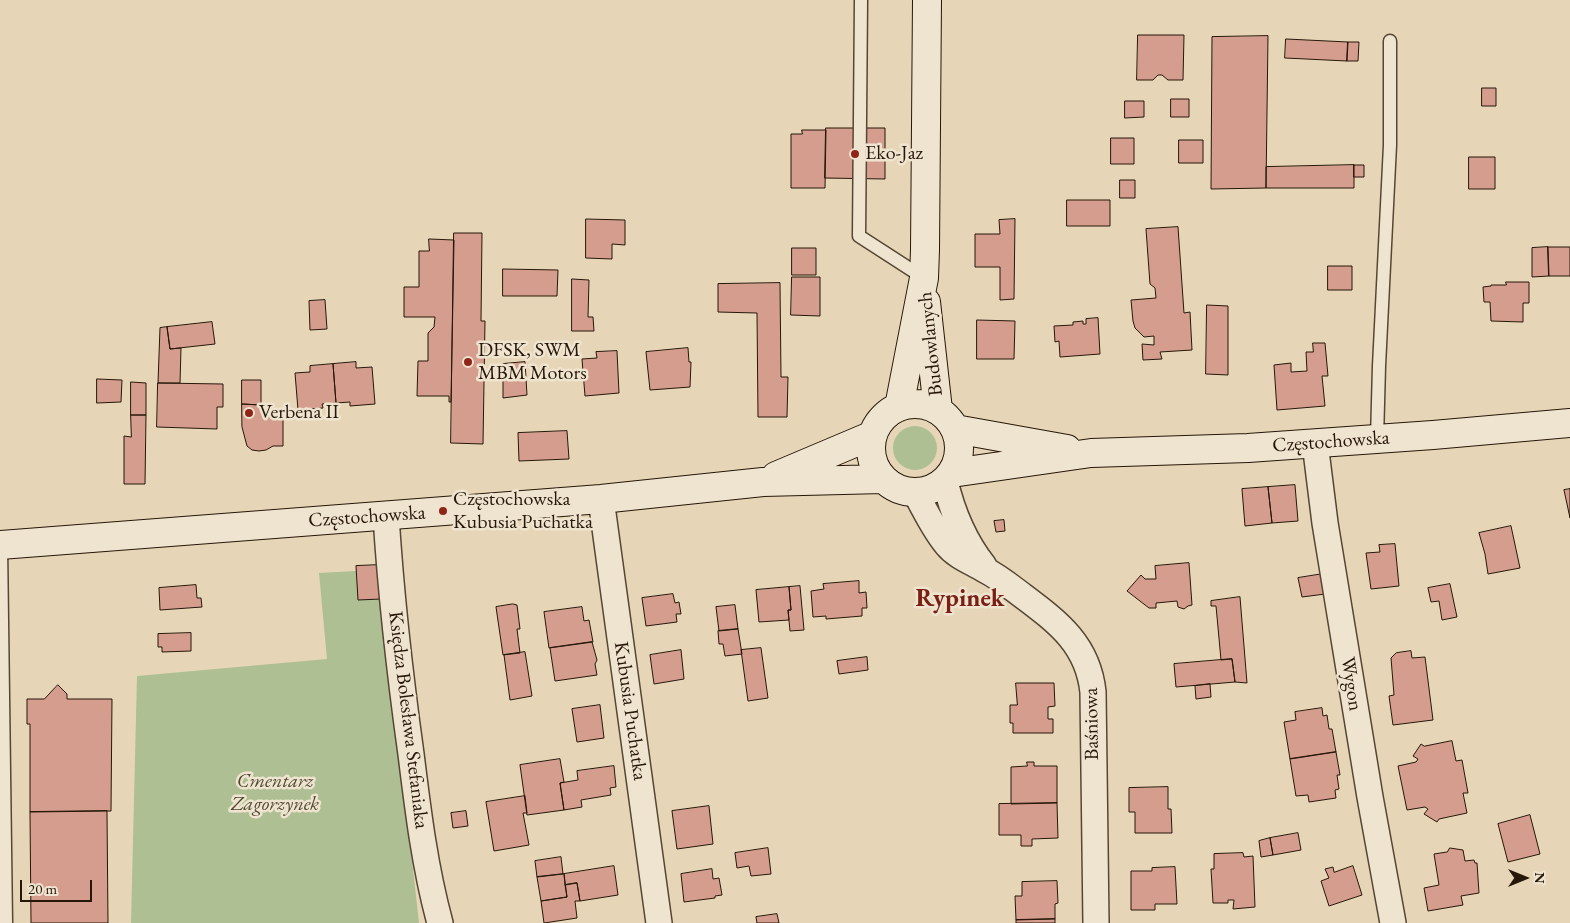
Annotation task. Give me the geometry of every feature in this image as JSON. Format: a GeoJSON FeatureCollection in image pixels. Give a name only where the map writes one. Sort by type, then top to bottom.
{"type":"FeatureCollection","features":[{"type":"Feature","properties":{"kind":"main road","name":"Budowlanych"},"geometry":{"type":"LineString","coordinates":[[898,407],[924,278],[927,0]]}},
{"type":"Feature","properties":{"kind":"main road","name":"Budowlanych"},"geometry":{"type":"LineString","coordinates":[[924,278],[947,419]]}},
{"type":"Feature","properties":{"kind":"main road"},"geometry":{"type":"LineString","coordinates":[[926,404],[947,419],[959,440],[957,462],[949,477],[926,491],[915,492],[903,491],[883,479],[876,469],[872,458],[871,446],[873,435],[882,418],[898,407],[926,404]]}},
{"type":"Feature","properties":{"kind":"main road","name":"Częstochowska"},"geometry":{"type":"LineString","coordinates":[[947,419],[1091,454]]}},
{"type":"Feature","properties":{"kind":"main road","name":"Częstochowska"},"geometry":{"type":"LineString","coordinates":[[949,477],[1091,454],[1248,448],[1570,423]]}},
{"type":"Feature","properties":{"kind":"main road","name":"Częstochowska"},"geometry":{"type":"LineString","coordinates":[[763,482],[873,435]]}},
{"type":"Feature","properties":{"kind":"main road","name":"Częstochowska"},"geometry":{"type":"LineString","coordinates":[[0,545],[601,499],[763,482],[883,479]]}},
{"type":"Feature","properties":{"kind":"street","name":"Wygon"},"geometry":{"type":"LineString","coordinates":[[1315,443],[1325,523],[1391,923]]}},
{"type":"Feature","properties":{"kind":"street","name":"Baśniowa"},"geometry":{"type":"LineString","coordinates":[[949,477],[950,498],[968,544],[987,570]]}},
{"type":"Feature","properties":{"kind":"street","name":"Baśniowa"},"geometry":{"type":"LineString","coordinates":[[915,492],[947,545],[967,560],[987,570],[1052,618],[1068,634],[1087,664],[1093,692],[1096,923]]}},
{"type":"Feature","properties":{"kind":"street","name":"Kubusia Puchatka"},"geometry":{"type":"LineString","coordinates":[[601,499],[659,923]]}},
{"type":"Feature","properties":{"kind":"street","name":"Księdza Bolesława Stefaniaka"},"geometry":{"type":"LineString","coordinates":[[386,516],[391,586],[420,827],[433,899],[440,923]]}},
{"type":"Feature","properties":{"kind":"lane"},"geometry":{"type":"LineString","coordinates":[[861,0],[859,236],[924,278]]}},
{"type":"Feature","properties":{"kind":"lane"},"geometry":{"type":"LineString","coordinates":[[1377,439],[1390,145],[1390,41]]}},
{"type":"Feature","properties":{"kind":"lane"},"geometry":{"type":"LineString","coordinates":[[0,545],[6,923]]}},
{"type":"Feature","properties":{"kind":"green space"},"geometry":{"type":"Polygon","coordinates":[[[915,426],[927,430],[933,436],[937,448],[933,460],[927,466],[915,470],[903,466],[897,460],[893,448],[897,436],[903,430],[915,426]]]}},
{"type":"Feature","properties":{"kind":"green space","name":"Cmentarz Zagorzynek"},"geometry":{"type":"Polygon","coordinates":[[[379,565],[419,923],[131,923],[137,676],[327,659],[319,573],[356,571],[356,566],[379,565]]]}},
{"type":"Feature","properties":{"kind":"building"},"geometry":{"type":"Polygon","coordinates":[[[1138,35],[1184,35],[1183,80],[1168,80],[1162,75],[1158,75],[1153,80],[1137,80],[1138,35]]]}},
{"type":"Feature","properties":{"kind":"building"},"geometry":{"type":"Polygon","coordinates":[[[1268,36],[1266,188],[1211,189],[1212,37],[1268,36]]]}},
{"type":"Feature","properties":{"kind":"building"},"geometry":{"type":"Polygon","coordinates":[[[1286,39],[1348,42],[1347,61],[1285,58],[1286,39]]]}},
{"type":"Feature","properties":{"kind":"building"},"geometry":{"type":"Polygon","coordinates":[[[1348,42],[1359,42],[1358,61],[1347,61],[1348,42]]]}},
{"type":"Feature","properties":{"kind":"building"},"geometry":{"type":"Polygon","coordinates":[[[1482,88],[1496,88],[1496,106],[1482,106],[1482,88]]]}},
{"type":"Feature","properties":{"kind":"building"},"geometry":{"type":"Polygon","coordinates":[[[1171,99],[1189,99],[1189,117],[1171,117],[1171,99]]]}},
{"type":"Feature","properties":{"kind":"building"},"geometry":{"type":"Polygon","coordinates":[[[1125,101],[1144,101],[1144,117],[1125,118],[1125,101]]]}},
{"type":"Feature","properties":{"kind":"building","name":"Eko-Jaz"},"geometry":{"type":"Polygon","coordinates":[[[826,128],[885,128],[885,179],[825,178],[826,128]]]}},
{"type":"Feature","properties":{"kind":"building"},"geometry":{"type":"Polygon","coordinates":[[[802,130],[826,130],[825,188],[791,188],[791,134],[802,134],[802,130]]]}},
{"type":"Feature","properties":{"kind":"building"},"geometry":{"type":"Polygon","coordinates":[[[1111,138],[1134,138],[1134,164],[1111,164],[1111,138]]]}},
{"type":"Feature","properties":{"kind":"building"},"geometry":{"type":"Polygon","coordinates":[[[1179,140],[1203,140],[1203,163],[1179,163],[1179,140]]]}},
{"type":"Feature","properties":{"kind":"building"},"geometry":{"type":"Polygon","coordinates":[[[1469,157],[1495,157],[1495,189],[1469,189],[1469,157]]]}},
{"type":"Feature","properties":{"kind":"building"},"geometry":{"type":"Polygon","coordinates":[[[1354,165],[1354,188],[1266,188],[1266,167],[1354,165]]]}},
{"type":"Feature","properties":{"kind":"building"},"geometry":{"type":"Polygon","coordinates":[[[1354,165],[1364,165],[1364,177],[1354,177],[1354,165]]]}},
{"type":"Feature","properties":{"kind":"building"},"geometry":{"type":"Polygon","coordinates":[[[1120,180],[1135,180],[1135,198],[1120,198],[1120,180]]]}},
{"type":"Feature","properties":{"kind":"building"},"geometry":{"type":"Polygon","coordinates":[[[1067,200],[1110,200],[1110,226],[1067,226],[1067,200]]]}},
{"type":"Feature","properties":{"kind":"building"},"geometry":{"type":"Polygon","coordinates":[[[586,219],[625,220],[625,245],[612,244],[612,259],[586,258],[586,219]]]}},
{"type":"Feature","properties":{"kind":"building"},"geometry":{"type":"Polygon","coordinates":[[[1015,219],[1014,299],[1000,300],[1000,267],[975,267],[975,234],[1000,234],[999,220],[1015,219]]]}},
{"type":"Feature","properties":{"kind":"building"},"geometry":{"type":"Polygon","coordinates":[[[1178,227],[1184,313],[1190,312],[1192,350],[1160,352],[1162,359],[1143,360],[1142,344],[1154,345],[1154,336],[1144,337],[1135,328],[1131,300],[1156,298],[1155,288],[1150,284],[1146,229],[1178,227]]]}},
{"type":"Feature","properties":{"kind":"building","name":"DFSK, SWM MBM Motors"},"geometry":{"type":"Polygon","coordinates":[[[454,233],[482,233],[481,321],[485,321],[483,444],[451,443],[454,233]]]}},
{"type":"Feature","properties":{"kind":"building"},"geometry":{"type":"Polygon","coordinates":[[[429,239],[454,240],[451,402],[449,402],[449,396],[417,396],[418,361],[428,361],[428,333],[434,327],[435,317],[404,317],[404,287],[419,287],[419,251],[429,251],[429,239]]]}},
{"type":"Feature","properties":{"kind":"building"},"geometry":{"type":"Polygon","coordinates":[[[1548,247],[1570,247],[1570,276],[1549,276],[1548,247]]]}},
{"type":"Feature","properties":{"kind":"building"},"geometry":{"type":"Polygon","coordinates":[[[1548,247],[1549,276],[1532,277],[1532,248],[1548,247]]]}},
{"type":"Feature","properties":{"kind":"building"},"geometry":{"type":"Polygon","coordinates":[[[792,248],[816,248],[816,275],[792,275],[792,248]]]}},
{"type":"Feature","properties":{"kind":"building"},"geometry":{"type":"Polygon","coordinates":[[[1328,266],[1352,266],[1352,290],[1328,290],[1328,266]]]}},
{"type":"Feature","properties":{"kind":"building"},"geometry":{"type":"Polygon","coordinates":[[[503,269],[558,270],[557,296],[503,296],[503,269]]]}},
{"type":"Feature","properties":{"kind":"building"},"geometry":{"type":"Polygon","coordinates":[[[792,277],[820,277],[820,316],[791,315],[792,277]]]}},
{"type":"Feature","properties":{"kind":"building"},"geometry":{"type":"Polygon","coordinates":[[[572,279],[589,280],[588,317],[593,317],[594,331],[572,331],[572,279]]]}},
{"type":"Feature","properties":{"kind":"building"},"geometry":{"type":"Polygon","coordinates":[[[1506,282],[1529,282],[1529,303],[1523,303],[1523,322],[1491,321],[1490,302],[1484,302],[1483,287],[1506,285],[1506,282]]]}},
{"type":"Feature","properties":{"kind":"building"},"geometry":{"type":"Polygon","coordinates":[[[780,283],[781,377],[788,377],[787,417],[758,417],[757,313],[718,312],[718,284],[780,283]]]}},
{"type":"Feature","properties":{"kind":"building"},"geometry":{"type":"Polygon","coordinates":[[[325,300],[327,329],[310,330],[309,301],[325,300]]]}},
{"type":"Feature","properties":{"kind":"building"},"geometry":{"type":"Polygon","coordinates":[[[1207,305],[1228,306],[1228,375],[1206,374],[1207,305]]]}},
{"type":"Feature","properties":{"kind":"building"},"geometry":{"type":"Polygon","coordinates":[[[1098,318],[1100,354],[1060,357],[1059,341],[1055,342],[1054,326],[1073,325],[1073,322],[1083,321],[1083,324],[1086,324],[1086,319],[1098,318]]]}},
{"type":"Feature","properties":{"kind":"building"},"geometry":{"type":"Polygon","coordinates":[[[977,320],[1015,321],[1014,359],[977,359],[977,320]]]}},
{"type":"Feature","properties":{"kind":"building"},"geometry":{"type":"Polygon","coordinates":[[[212,322],[215,344],[170,349],[167,327],[212,322]]]}},
{"type":"Feature","properties":{"kind":"building"},"geometry":{"type":"Polygon","coordinates":[[[167,327],[170,349],[181,348],[180,383],[158,383],[160,328],[167,327]]]}},
{"type":"Feature","properties":{"kind":"building"},"geometry":{"type":"Polygon","coordinates":[[[1313,343],[1325,343],[1328,376],[1322,376],[1325,406],[1277,410],[1274,365],[1291,363],[1291,372],[1307,371],[1306,352],[1313,352],[1313,343]]]}},
{"type":"Feature","properties":{"kind":"building"},"geometry":{"type":"Polygon","coordinates":[[[688,348],[689,362],[691,362],[690,387],[650,390],[646,352],[688,348]]]}},
{"type":"Feature","properties":{"kind":"building"},"geometry":{"type":"Polygon","coordinates":[[[617,351],[619,393],[585,396],[582,359],[597,358],[596,352],[617,351]]]}},
{"type":"Feature","properties":{"kind":"building"},"geometry":{"type":"Polygon","coordinates":[[[356,362],[356,368],[372,367],[375,404],[350,406],[350,402],[336,403],[333,364],[356,362]]]}},
{"type":"Feature","properties":{"kind":"building"},"geometry":{"type":"Polygon","coordinates":[[[525,362],[527,395],[503,398],[503,364],[525,362]]]}},
{"type":"Feature","properties":{"kind":"building"},"geometry":{"type":"Polygon","coordinates":[[[333,364],[336,403],[322,404],[323,408],[298,410],[295,373],[310,372],[310,366],[333,364]]]}},
{"type":"Feature","properties":{"kind":"building"},"geometry":{"type":"Polygon","coordinates":[[[97,379],[122,380],[121,402],[97,403],[97,379]]]}},
{"type":"Feature","properties":{"kind":"building"},"geometry":{"type":"Polygon","coordinates":[[[242,380],[261,380],[261,405],[242,404],[242,380]]]}},
{"type":"Feature","properties":{"kind":"building"},"geometry":{"type":"Polygon","coordinates":[[[131,382],[146,383],[146,415],[131,415],[131,382]]]}},
{"type":"Feature","properties":{"kind":"building"},"geometry":{"type":"Polygon","coordinates":[[[158,383],[223,384],[223,407],[217,407],[217,429],[157,427],[158,383]]]}},
{"type":"Feature","properties":{"kind":"building"},"geometry":{"type":"Polygon","coordinates":[[[242,404],[261,405],[261,410],[283,410],[283,446],[273,446],[259,451],[252,450],[247,446],[242,427],[242,404]]]}},
{"type":"Feature","properties":{"kind":"building"},"geometry":{"type":"Polygon","coordinates":[[[131,415],[146,415],[145,484],[124,484],[124,436],[131,437],[131,415]]]}},
{"type":"Feature","properties":{"kind":"building"},"geometry":{"type":"Polygon","coordinates":[[[567,431],[569,459],[519,461],[518,433],[567,431]]]}},
{"type":"Feature","properties":{"kind":"building"},"geometry":{"type":"Polygon","coordinates":[[[1295,485],[1298,521],[1272,523],[1268,487],[1295,485]]]}},
{"type":"Feature","properties":{"kind":"building"},"geometry":{"type":"Polygon","coordinates":[[[1268,487],[1272,523],[1245,526],[1242,489],[1268,487]]]}},
{"type":"Feature","properties":{"kind":"building"},"geometry":{"type":"Polygon","coordinates":[[[1570,489],[1570,518],[1564,490],[1570,489]]]}},
{"type":"Feature","properties":{"kind":"building"},"geometry":{"type":"Polygon","coordinates":[[[1004,520],[1005,531],[996,532],[994,521],[1004,520]]]}},
{"type":"Feature","properties":{"kind":"building"},"geometry":{"type":"Polygon","coordinates":[[[1511,526],[1520,568],[1488,574],[1479,533],[1511,526]]]}},
{"type":"Feature","properties":{"kind":"building"},"geometry":{"type":"Polygon","coordinates":[[[1395,544],[1399,586],[1371,589],[1366,553],[1380,552],[1379,545],[1395,544]]]}},
{"type":"Feature","properties":{"kind":"building"},"geometry":{"type":"Polygon","coordinates":[[[1189,563],[1192,605],[1184,609],[1178,607],[1177,601],[1156,603],[1156,608],[1149,608],[1127,591],[1141,575],[1145,579],[1156,579],[1155,566],[1189,563]]]}},
{"type":"Feature","properties":{"kind":"building"},"geometry":{"type":"Polygon","coordinates":[[[379,565],[381,599],[358,600],[356,566],[379,565]]]}},
{"type":"Feature","properties":{"kind":"building"},"geometry":{"type":"Polygon","coordinates":[[[1323,574],[1325,594],[1302,597],[1298,578],[1323,574]]]}},
{"type":"Feature","properties":{"kind":"building"},"geometry":{"type":"Polygon","coordinates":[[[859,581],[859,593],[866,592],[867,608],[862,608],[862,616],[826,619],[826,616],[813,617],[811,591],[824,589],[823,584],[859,581]]]}},
{"type":"Feature","properties":{"kind":"building"},"geometry":{"type":"Polygon","coordinates":[[[1450,584],[1457,617],[1442,620],[1439,601],[1431,602],[1428,588],[1450,584]]]}},
{"type":"Feature","properties":{"kind":"building"},"geometry":{"type":"Polygon","coordinates":[[[196,585],[197,598],[201,598],[202,607],[160,610],[159,588],[196,585]]]}},
{"type":"Feature","properties":{"kind":"building"},"geometry":{"type":"Polygon","coordinates":[[[800,586],[804,630],[790,631],[788,610],[791,610],[789,587],[800,586]]]}},
{"type":"Feature","properties":{"kind":"building"},"geometry":{"type":"Polygon","coordinates":[[[789,587],[791,610],[788,610],[789,620],[759,622],[756,590],[789,587]]]}},
{"type":"Feature","properties":{"kind":"building"},"geometry":{"type":"Polygon","coordinates":[[[673,594],[675,603],[679,602],[681,614],[676,614],[677,622],[646,626],[642,598],[673,594]]]}},
{"type":"Feature","properties":{"kind":"building"},"geometry":{"type":"Polygon","coordinates":[[[1240,597],[1247,683],[1235,682],[1232,659],[1221,660],[1216,606],[1211,606],[1211,601],[1240,597]]]}},
{"type":"Feature","properties":{"kind":"building"},"geometry":{"type":"Polygon","coordinates":[[[517,605],[520,653],[503,655],[496,607],[517,605]]]}},
{"type":"Feature","properties":{"kind":"building"},"geometry":{"type":"Polygon","coordinates":[[[735,605],[738,629],[719,631],[716,607],[735,605]]]}},
{"type":"Feature","properties":{"kind":"building"},"geometry":{"type":"Polygon","coordinates":[[[582,607],[584,621],[589,620],[593,642],[549,648],[544,612],[582,607]]]}},
{"type":"Feature","properties":{"kind":"building"},"geometry":{"type":"Polygon","coordinates":[[[738,629],[742,654],[725,656],[723,644],[719,644],[718,631],[738,629]]]}},
{"type":"Feature","properties":{"kind":"building"},"geometry":{"type":"Polygon","coordinates":[[[191,633],[191,651],[162,652],[162,647],[158,647],[158,634],[191,633]]]}},
{"type":"Feature","properties":{"kind":"building"},"geometry":{"type":"Polygon","coordinates":[[[592,642],[597,660],[595,664],[597,675],[555,681],[550,648],[592,642]]]}},
{"type":"Feature","properties":{"kind":"building"},"geometry":{"type":"Polygon","coordinates":[[[761,648],[768,698],[748,701],[741,650],[761,648]]]}},
{"type":"Feature","properties":{"kind":"building"},"geometry":{"type":"Polygon","coordinates":[[[681,650],[684,679],[654,684],[650,655],[681,650]]]}},
{"type":"Feature","properties":{"kind":"building"},"geometry":{"type":"Polygon","coordinates":[[[1411,651],[1412,658],[1425,657],[1433,720],[1393,725],[1389,696],[1394,695],[1391,658],[1396,653],[1411,651]]]}},
{"type":"Feature","properties":{"kind":"building"},"geometry":{"type":"Polygon","coordinates":[[[525,652],[532,696],[510,700],[504,655],[525,652]]]}},
{"type":"Feature","properties":{"kind":"building"},"geometry":{"type":"Polygon","coordinates":[[[867,657],[868,670],[839,674],[837,661],[867,657]]]}},
{"type":"Feature","properties":{"kind":"building"},"geometry":{"type":"Polygon","coordinates":[[[1232,659],[1235,682],[1176,687],[1174,664],[1232,659]]]}},
{"type":"Feature","properties":{"kind":"building"},"geometry":{"type":"Polygon","coordinates":[[[1016,683],[1054,683],[1055,706],[1048,707],[1048,719],[1053,719],[1053,733],[1013,733],[1013,723],[1010,723],[1010,705],[1017,705],[1016,683]]]}},
{"type":"Feature","properties":{"kind":"building"},"geometry":{"type":"Polygon","coordinates":[[[1210,684],[1211,697],[1196,699],[1195,686],[1210,684]]]}},
{"type":"Feature","properties":{"kind":"building"},"geometry":{"type":"Polygon","coordinates":[[[58,685],[67,694],[67,699],[112,699],[111,811],[30,812],[30,724],[27,724],[27,699],[44,699],[58,685]]]}},
{"type":"Feature","properties":{"kind":"building"},"geometry":{"type":"Polygon","coordinates":[[[600,705],[604,738],[577,742],[572,709],[600,705]]]}},
{"type":"Feature","properties":{"kind":"building"},"geometry":{"type":"Polygon","coordinates":[[[1322,708],[1323,716],[1327,715],[1329,729],[1332,729],[1336,752],[1290,759],[1284,722],[1296,720],[1295,712],[1322,708]]]}},
{"type":"Feature","properties":{"kind":"building"},"geometry":{"type":"Polygon","coordinates":[[[1452,741],[1456,761],[1462,760],[1468,793],[1463,793],[1467,813],[1439,819],[1437,822],[1424,814],[1428,809],[1425,807],[1407,810],[1398,766],[1416,762],[1418,759],[1413,756],[1421,744],[1424,746],[1452,741]]]}},
{"type":"Feature","properties":{"kind":"building"},"geometry":{"type":"Polygon","coordinates":[[[1336,752],[1340,775],[1337,775],[1339,789],[1335,790],[1336,798],[1309,802],[1308,795],[1296,796],[1290,759],[1336,752]]]}},
{"type":"Feature","properties":{"kind":"building"},"geometry":{"type":"Polygon","coordinates":[[[560,759],[564,782],[560,783],[564,810],[527,815],[520,765],[560,759]]]}},
{"type":"Feature","properties":{"kind":"building"},"geometry":{"type":"Polygon","coordinates":[[[1027,762],[1034,762],[1034,766],[1057,766],[1057,803],[1011,804],[1011,767],[1027,766],[1027,762]]]}},
{"type":"Feature","properties":{"kind":"building"},"geometry":{"type":"Polygon","coordinates":[[[614,766],[616,787],[610,788],[611,795],[581,800],[582,807],[564,810],[560,783],[578,780],[577,771],[614,766]]]}},
{"type":"Feature","properties":{"kind":"building"},"geometry":{"type":"Polygon","coordinates":[[[1168,787],[1168,809],[1171,809],[1172,833],[1135,833],[1135,812],[1129,812],[1129,788],[1168,787]]]}},
{"type":"Feature","properties":{"kind":"building"},"geometry":{"type":"Polygon","coordinates":[[[525,796],[527,813],[523,813],[529,845],[494,851],[486,802],[525,796]]]}},
{"type":"Feature","properties":{"kind":"building"},"geometry":{"type":"Polygon","coordinates":[[[1057,803],[1058,838],[1032,839],[1032,846],[1021,846],[1021,835],[999,835],[999,804],[1057,803]]]}},
{"type":"Feature","properties":{"kind":"building"},"geometry":{"type":"Polygon","coordinates":[[[709,806],[713,844],[677,849],[672,811],[709,806]]]}},
{"type":"Feature","properties":{"kind":"building"},"geometry":{"type":"Polygon","coordinates":[[[107,811],[108,923],[31,923],[30,812],[107,811]]]}},
{"type":"Feature","properties":{"kind":"building"},"geometry":{"type":"Polygon","coordinates":[[[466,811],[468,826],[453,828],[451,813],[466,811]]]}},
{"type":"Feature","properties":{"kind":"building"},"geometry":{"type":"Polygon","coordinates":[[[1530,815],[1540,854],[1508,862],[1498,824],[1530,815]]]}},
{"type":"Feature","properties":{"kind":"building"},"geometry":{"type":"Polygon","coordinates":[[[1298,833],[1301,850],[1273,855],[1270,838],[1298,833]]]}},
{"type":"Feature","properties":{"kind":"building"},"geometry":{"type":"Polygon","coordinates":[[[1270,838],[1273,855],[1261,857],[1259,841],[1270,838]]]}},
{"type":"Feature","properties":{"kind":"building"},"geometry":{"type":"Polygon","coordinates":[[[768,848],[771,874],[751,876],[749,866],[737,868],[735,853],[768,848]]]}},
{"type":"Feature","properties":{"kind":"building"},"geometry":{"type":"Polygon","coordinates":[[[1450,848],[1463,850],[1465,861],[1474,860],[1477,863],[1479,893],[1461,896],[1463,905],[1428,911],[1424,888],[1439,885],[1434,854],[1447,852],[1450,848]]]}},
{"type":"Feature","properties":{"kind":"building"},"geometry":{"type":"Polygon","coordinates":[[[1243,853],[1244,857],[1253,856],[1255,907],[1233,909],[1234,900],[1228,900],[1228,903],[1213,903],[1211,869],[1214,869],[1214,854],[1243,853]]]}},
{"type":"Feature","properties":{"kind":"building"},"geometry":{"type":"Polygon","coordinates":[[[561,857],[563,874],[537,877],[535,861],[561,857]]]}},
{"type":"Feature","properties":{"kind":"building"},"geometry":{"type":"Polygon","coordinates":[[[614,866],[618,895],[580,901],[577,883],[565,885],[564,874],[614,866]]]}},
{"type":"Feature","properties":{"kind":"building"},"geometry":{"type":"Polygon","coordinates":[[[1353,866],[1362,895],[1329,906],[1321,881],[1329,878],[1325,869],[1333,867],[1334,872],[1353,866]]]}},
{"type":"Feature","properties":{"kind":"building"},"geometry":{"type":"Polygon","coordinates":[[[1175,867],[1177,904],[1155,904],[1155,910],[1131,910],[1131,871],[1152,871],[1152,868],[1175,867]]]}},
{"type":"Feature","properties":{"kind":"building"},"geometry":{"type":"Polygon","coordinates":[[[712,869],[713,879],[719,878],[722,895],[715,896],[715,898],[684,902],[681,874],[712,869]]]}},
{"type":"Feature","properties":{"kind":"building"},"geometry":{"type":"Polygon","coordinates":[[[564,874],[567,897],[541,901],[537,877],[564,874]]]}},
{"type":"Feature","properties":{"kind":"building"},"geometry":{"type":"Polygon","coordinates":[[[1057,881],[1058,903],[1055,904],[1055,919],[1016,920],[1015,896],[1022,896],[1022,882],[1057,881]]]}},
{"type":"Feature","properties":{"kind":"building"},"geometry":{"type":"Polygon","coordinates":[[[577,883],[580,901],[575,901],[577,918],[544,923],[541,901],[567,897],[565,885],[577,883]]]}},
{"type":"Feature","properties":{"kind":"building"},"geometry":{"type":"Polygon","coordinates":[[[777,914],[779,923],[757,923],[756,917],[777,914]]]}},
{"type":"Feature","properties":{"kind":"building"},"geometry":{"type":"Polygon","coordinates":[[[1055,919],[1055,923],[1016,923],[1016,920],[1055,919]]]}},
{"type":"Feature","properties":{"kind":"place","name":"Eko-Jaz"},"geometry":{"type":"Point","coordinates":[855,154]}},
{"type":"Feature","properties":{"kind":"place","name":"DFSK, SWM MBM Motors"},"geometry":{"type":"Point","coordinates":[468,362]}},
{"type":"Feature","properties":{"kind":"place","name":"Verbena II"},"geometry":{"type":"Point","coordinates":[249,413]}},
{"type":"Feature","properties":{"kind":"place","name":"Częstochowska Kubusia Puchatka"},"geometry":{"type":"Point","coordinates":[443,511]}},
{"type":"Feature","properties":{"kind":"district","name":"Rypinek"},"geometry":{"type":"Point","coordinates":[960,599]}}]}
